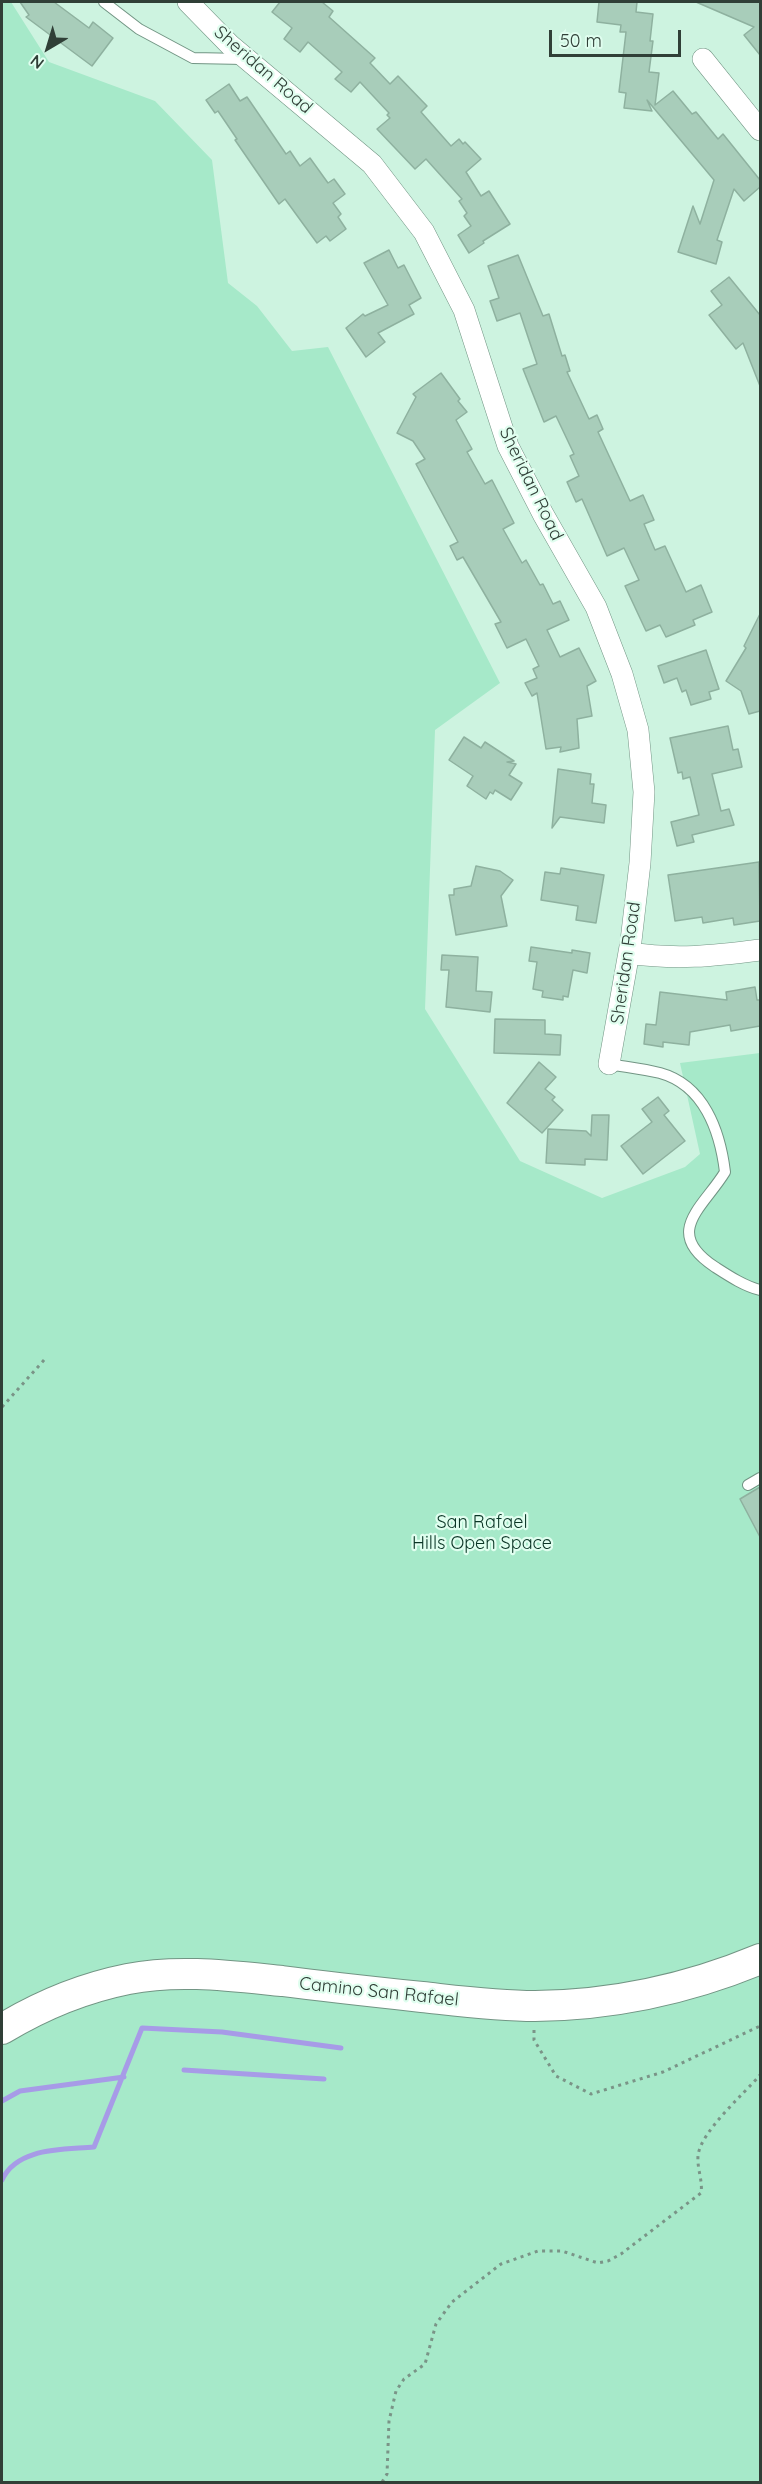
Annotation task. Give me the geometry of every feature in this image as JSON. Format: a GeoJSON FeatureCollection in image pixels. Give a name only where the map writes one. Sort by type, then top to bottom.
{"type":"FeatureCollection","features":[{"type":"Feature","properties":{"kind":"street","name":"Sheridan Road"},"geometry":{"type":"LineString","coordinates":[[188,2],[247,59],[372,164],[424,232],[464,310],[508,446],[543,514],[596,607],[622,674],[638,730],[644,792],[640,863],[629,953],[609,1064]]}},
{"type":"Feature","properties":{"kind":"street"},"geometry":{"type":"LineString","coordinates":[[703,59],[760,130]]}},
{"type":"Feature","properties":{"kind":"street"},"geometry":{"type":"LineString","coordinates":[[629,953],[660,958],[693,958],[760,950]]}},
{"type":"Feature","properties":{"kind":"street","name":"Camino San Rafael"},"geometry":{"type":"LineString","coordinates":[[2,2030],[57,2001],[90,1988],[129,1979],[183,1974],[216,1974],[468,2002],[534,2006],[587,2004],[663,1992],[707,1979],[760,1959]]}},
{"type":"Feature","properties":{"kind":"lane"},"geometry":{"type":"LineString","coordinates":[[104,2],[139,29],[193,58],[247,59]]}},
{"type":"Feature","properties":{"kind":"lane"},"geometry":{"type":"LineString","coordinates":[[609,1064],[662,1074],[698,1097],[710,1114],[722,1148],[725,1172],[694,1216],[688,1235],[692,1247],[699,1256],[729,1276],[760,1290]]}},
{"type":"Feature","properties":{"kind":"lane"},"geometry":{"type":"LineString","coordinates":[[748,1485],[760,1478]]}},
{"type":"Feature","properties":{"kind":"path"},"geometry":{"type":"LineString","coordinates":[[2,1407],[45,1359]]}},
{"type":"Feature","properties":{"kind":"path"},"geometry":{"type":"LineString","coordinates":[[534,2006],[534,2040],[544,2060],[556,2076],[591,2094],[663,2072],[760,2026]]}},
{"type":"Feature","properties":{"kind":"path"},"geometry":{"type":"LineString","coordinates":[[382,2482],[387,2474],[389,2421],[396,2391],[404,2379],[425,2364],[438,2319],[452,2302],[501,2264],[538,2251],[562,2251],[598,2263],[608,2261],[630,2247],[700,2193],[702,2187],[698,2157],[705,2137],[760,2075]]}},
{"type":"Feature","properties":{"kind":"green space","name":"San Rafael Hills Open Space"},"geometry":{"type":"Polygon","coordinates":[[[2,2],[11,2],[49,62],[155,101],[212,160],[228,283],[257,306],[292,351],[328,347],[500,683],[435,730],[425,1009],[520,1161],[602,1198],[685,1167],[700,1154],[680,1063],[760,1053],[760,2482],[2,2482],[2,2]]]}},
{"type":"Feature","properties":{"kind":"building"},"geometry":{"type":"Polygon","coordinates":[[[20,2],[54,2],[89,28],[93,22],[113,38],[92,66],[26,17],[29,15],[20,2]]]}},
{"type":"Feature","properties":{"kind":"building"},"geometry":{"type":"Polygon","coordinates":[[[280,2],[322,2],[333,11],[329,17],[375,58],[370,63],[390,84],[398,76],[427,106],[421,112],[451,146],[459,139],[463,144],[465,142],[481,159],[466,172],[481,196],[489,191],[510,224],[469,253],[458,235],[471,226],[464,216],[467,213],[459,201],[462,199],[426,159],[415,169],[377,129],[390,118],[387,115],[389,113],[360,82],[351,92],[335,79],[342,72],[308,42],[300,52],[284,39],[292,28],[272,12],[280,2]]]}},
{"type":"Feature","properties":{"kind":"building"},"geometry":{"type":"Polygon","coordinates":[[[599,2],[637,2],[636,12],[653,14],[650,41],[653,41],[649,72],[659,73],[655,105],[673,91],[692,114],[696,112],[718,139],[723,134],[760,180],[760,187],[744,201],[734,189],[717,240],[722,242],[716,264],[678,252],[693,206],[700,224],[714,180],[647,100],[652,111],[624,108],[626,93],[619,92],[626,32],[620,32],[621,25],[597,22],[599,2]]]}},
{"type":"Feature","properties":{"kind":"building"},"geometry":{"type":"Polygon","coordinates":[[[696,2],[760,2],[760,55],[744,35],[754,27],[696,2]]]}},
{"type":"Feature","properties":{"kind":"building"},"geometry":{"type":"Polygon","coordinates":[[[229,84],[240,101],[247,97],[286,154],[290,151],[300,166],[310,158],[328,183],[334,179],[345,194],[333,203],[341,214],[338,217],[346,229],[330,241],[326,236],[317,243],[285,199],[279,204],[218,111],[215,113],[206,100],[229,84]]]}},
{"type":"Feature","properties":{"kind":"building"},"geometry":{"type":"Polygon","coordinates":[[[389,250],[398,268],[404,265],[421,298],[409,305],[414,314],[378,333],[385,342],[366,357],[346,328],[363,314],[365,316],[388,305],[364,263],[389,250]]]}},
{"type":"Feature","properties":{"kind":"building"},"geometry":{"type":"Polygon","coordinates":[[[518,255],[543,316],[549,314],[562,356],[565,355],[570,371],[567,372],[589,419],[597,415],[603,429],[598,432],[630,501],[643,495],[654,520],[644,524],[655,550],[665,546],[686,592],[701,585],[712,612],[693,620],[695,625],[666,637],[660,625],[646,631],[625,586],[639,580],[624,548],[607,556],[582,499],[576,502],[567,482],[579,476],[570,456],[574,454],[556,416],[544,422],[523,369],[537,364],[520,313],[497,321],[490,301],[499,298],[488,266],[518,255]]]}},
{"type":"Feature","properties":{"kind":"building"},"geometry":{"type":"Polygon","coordinates":[[[729,277],[760,315],[760,386],[743,343],[736,349],[709,315],[722,305],[711,291],[729,277]]]}},
{"type":"Feature","properties":{"kind":"building"},"geometry":{"type":"Polygon","coordinates":[[[441,373],[467,412],[456,420],[472,449],[467,452],[485,484],[492,480],[514,523],[503,529],[522,563],[526,560],[540,585],[543,584],[553,604],[560,601],[569,620],[547,630],[560,657],[579,648],[596,681],[587,686],[592,716],[577,719],[579,748],[560,752],[561,747],[546,749],[537,693],[532,696],[525,683],[537,678],[533,669],[539,666],[526,639],[507,648],[495,624],[501,622],[463,557],[457,560],[450,546],[458,542],[416,464],[425,459],[413,441],[397,433],[416,397],[413,394],[441,373]]]}},
{"type":"Feature","properties":{"kind":"building"},"geometry":{"type":"Polygon","coordinates":[[[760,614],[760,711],[749,714],[741,691],[726,681],[746,648],[744,646],[760,614]]]}},
{"type":"Feature","properties":{"kind":"building"},"geometry":{"type":"Polygon","coordinates":[[[706,650],[719,689],[709,692],[711,699],[691,705],[686,690],[682,692],[677,678],[664,683],[658,666],[706,650]]]}},
{"type":"Feature","properties":{"kind":"building"},"geometry":{"type":"Polygon","coordinates":[[[728,726],[733,750],[738,749],[742,767],[712,774],[721,811],[729,809],[734,825],[692,835],[694,842],[677,846],[671,822],[699,815],[690,777],[683,779],[682,772],[678,773],[670,738],[728,726]]]}},
{"type":"Feature","properties":{"kind":"building"},"geometry":{"type":"Polygon","coordinates":[[[464,737],[481,748],[485,742],[514,761],[507,762],[516,764],[509,775],[522,783],[511,800],[495,790],[493,794],[490,792],[486,799],[467,786],[473,776],[449,760],[464,737]]]}},
{"type":"Feature","properties":{"kind":"building"},"geometry":{"type":"Polygon","coordinates":[[[558,769],[591,774],[590,784],[594,784],[592,803],[606,805],[604,823],[560,817],[552,828],[558,769]]]}},
{"type":"Feature","properties":{"kind":"building"},"geometry":{"type":"Polygon","coordinates":[[[759,862],[760,921],[734,925],[733,918],[703,923],[702,917],[675,921],[668,875],[759,862]]]}},
{"type":"Feature","properties":{"kind":"building"},"geometry":{"type":"Polygon","coordinates":[[[476,866],[500,871],[513,880],[501,896],[507,926],[456,935],[449,895],[454,895],[454,889],[471,886],[476,866]]]}},
{"type":"Feature","properties":{"kind":"building"},"geometry":{"type":"Polygon","coordinates":[[[561,868],[604,875],[596,923],[576,920],[578,906],[541,900],[545,872],[560,874],[561,868]]]}},
{"type":"Feature","properties":{"kind":"building"},"geometry":{"type":"Polygon","coordinates":[[[531,947],[572,953],[572,950],[590,953],[587,973],[573,970],[568,997],[563,996],[563,1000],[542,997],[543,991],[533,989],[537,962],[529,961],[531,947]]]}},
{"type":"Feature","properties":{"kind":"building"},"geometry":{"type":"Polygon","coordinates":[[[442,955],[478,957],[476,991],[492,992],[490,1012],[446,1007],[449,970],[441,970],[442,955]]]}},
{"type":"Feature","properties":{"kind":"building"},"geometry":{"type":"Polygon","coordinates":[[[755,987],[757,1000],[760,1000],[760,1026],[731,1031],[730,1025],[690,1032],[689,1045],[663,1042],[663,1047],[644,1044],[646,1024],[656,1025],[660,992],[727,1000],[726,992],[755,987]]]}},
{"type":"Feature","properties":{"kind":"building"},"geometry":{"type":"Polygon","coordinates":[[[495,1019],[545,1020],[545,1034],[561,1035],[560,1055],[494,1053],[495,1019]]]}},
{"type":"Feature","properties":{"kind":"building"},"geometry":{"type":"Polygon","coordinates":[[[539,1062],[556,1077],[545,1089],[555,1097],[552,1100],[563,1110],[542,1133],[507,1103],[539,1062]]]}},
{"type":"Feature","properties":{"kind":"building"},"geometry":{"type":"Polygon","coordinates":[[[658,1097],[669,1111],[664,1115],[685,1141],[643,1174],[621,1146],[652,1122],[642,1109],[658,1097]]]}},
{"type":"Feature","properties":{"kind":"building"},"geometry":{"type":"Polygon","coordinates":[[[592,1115],[609,1115],[607,1160],[585,1159],[585,1165],[546,1163],[548,1129],[586,1131],[591,1136],[592,1115]]]}},
{"type":"Feature","properties":{"kind":"building"},"geometry":{"type":"Polygon","coordinates":[[[760,1487],[760,1537],[740,1499],[760,1487]]]}},
{"type":"Feature","properties":{"kind":"waterway"},"geometry":{"type":"LineString","coordinates":[[2,2180],[18,2161],[30,2156],[55,2150],[94,2147],[142,2028],[222,2032],[341,2048]]}},
{"type":"Feature","properties":{"kind":"waterway"},"geometry":{"type":"LineString","coordinates":[[184,2070],[324,2079]]}},
{"type":"Feature","properties":{"kind":"waterway"},"geometry":{"type":"LineString","coordinates":[[2,2101],[20,2091],[124,2077]]}}]}
